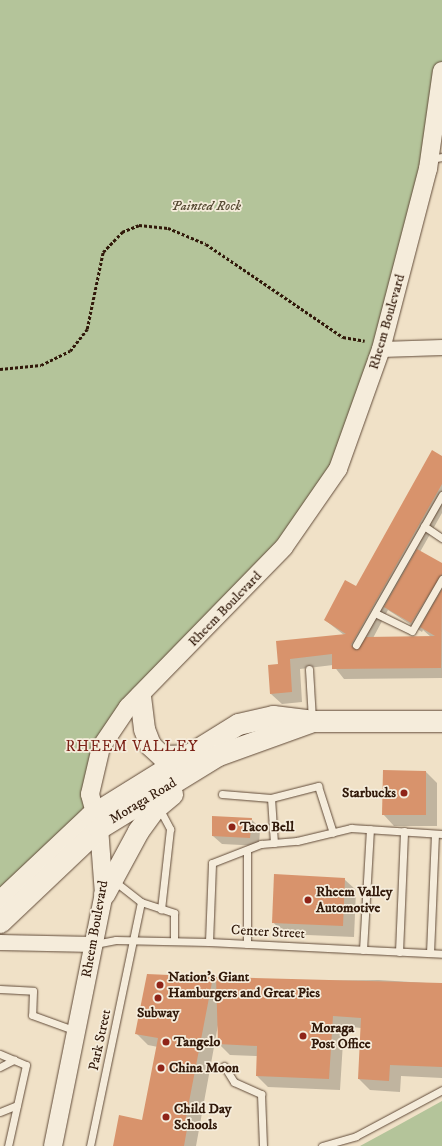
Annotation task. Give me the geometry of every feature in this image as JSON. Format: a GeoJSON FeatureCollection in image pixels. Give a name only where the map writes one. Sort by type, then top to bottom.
{"type":"FeatureCollection","features":[{"type":"Feature","properties":{"kind":"main road"},"geometry":{"type":"LineString","coordinates":[[109,887],[134,838],[188,764],[162,756],[150,745],[144,729],[140,696]]}},
{"type":"Feature","properties":{"kind":"main road","name":"Moraga Road"},"geometry":{"type":"LineString","coordinates":[[0,901],[96,821],[188,764],[238,724],[273,716],[312,721],[442,721]]}},
{"type":"Feature","properties":{"kind":"main road","name":"Moraga Road"},"geometry":{"type":"LineString","coordinates":[[0,922],[96,821]]}},
{"type":"Feature","properties":{"kind":"street","name":"Rheem Boulevard"},"geometry":{"type":"LineString","coordinates":[[53,1146],[93,944],[109,887],[90,794],[101,747],[140,696],[284,547],[338,469],[381,349],[436,158],[442,71]]}},
{"type":"Feature","properties":{"kind":"street"},"geometry":{"type":"LineString","coordinates":[[381,349],[442,347]]}},
{"type":"Feature","properties":{"kind":"street"},"geometry":{"type":"LineString","coordinates":[[0,942],[93,944]]}},
{"type":"Feature","properties":{"kind":"lane"},"geometry":{"type":"LineString","coordinates":[[356,645],[442,495]]}},
{"type":"Feature","properties":{"kind":"lane"},"geometry":{"type":"LineString","coordinates":[[424,526],[442,538]]}},
{"type":"Feature","properties":{"kind":"lane"},"geometry":{"type":"LineString","coordinates":[[375,613],[412,631],[442,579]]}},
{"type":"Feature","properties":{"kind":"lane"},"geometry":{"type":"LineString","coordinates":[[309,669],[312,721]]}},
{"type":"Feature","properties":{"kind":"lane"},"geometry":{"type":"LineString","coordinates":[[222,794],[271,798],[318,786],[333,832]]}},
{"type":"Feature","properties":{"kind":"lane"},"geometry":{"type":"LineString","coordinates":[[271,798],[274,843]]}},
{"type":"Feature","properties":{"kind":"lane"},"geometry":{"type":"LineString","coordinates":[[158,806],[170,829],[161,909]]}},
{"type":"Feature","properties":{"kind":"lane"},"geometry":{"type":"LineString","coordinates":[[209,942],[212,864],[247,850],[274,843],[351,828],[439,834],[430,953]]}},
{"type":"Feature","properties":{"kind":"lane"},"geometry":{"type":"LineString","coordinates":[[363,950],[370,829]]}},
{"type":"Feature","properties":{"kind":"lane"},"geometry":{"type":"LineString","coordinates":[[399,952],[404,831]]}},
{"type":"Feature","properties":{"kind":"lane"},"geometry":{"type":"LineString","coordinates":[[247,850],[248,944]]}},
{"type":"Feature","properties":{"kind":"lane"},"geometry":{"type":"LineString","coordinates":[[109,887],[141,902],[174,913],[174,941]]}},
{"type":"Feature","properties":{"kind":"lane","name":"Park Street"},"geometry":{"type":"LineString","coordinates":[[90,1146],[135,940],[141,902]]}},
{"type":"Feature","properties":{"kind":"lane","name":"Center Street"},"geometry":{"type":"LineString","coordinates":[[93,944],[135,940],[209,942],[442,954]]}},
{"type":"Feature","properties":{"kind":"lane"},"geometry":{"type":"LineString","coordinates":[[0,989],[33,991],[32,1015],[76,1031]]}},
{"type":"Feature","properties":{"kind":"lane"},"geometry":{"type":"LineString","coordinates":[[0,1054],[26,1065],[8,1146]]}},
{"type":"Feature","properties":{"kind":"lane"},"geometry":{"type":"LineString","coordinates":[[0,1067],[14,1060]]}},
{"type":"Feature","properties":{"kind":"lane"},"geometry":{"type":"LineString","coordinates":[[224,1066],[234,1082],[261,1094],[263,1146]]}},
{"type":"Feature","properties":{"kind":"lane"},"geometry":{"type":"LineString","coordinates":[[322,1146],[356,1136],[442,1090]]}},
{"type":"Feature","properties":{"kind":"lane"},"geometry":{"type":"LineString","coordinates":[[0,1112],[17,1105]]}},
{"type":"Feature","properties":{"kind":"path"},"geometry":{"type":"LineString","coordinates":[[0,369],[41,365],[70,351],[87,329],[103,252],[122,232],[139,225],[168,228],[206,244],[343,337],[364,341]]}},
{"type":"Feature","properties":{"kind":"green space","name":"Painted Rock"},"geometry":{"type":"Polygon","coordinates":[[[0,0],[442,0],[442,71],[430,159],[338,469],[284,547],[111,729],[93,813],[0,902],[0,0]]]}},
{"type":"Feature","properties":{"kind":"green space"},"geometry":{"type":"Polygon","coordinates":[[[442,1101],[442,1146],[360,1146],[395,1127],[442,1101]]]}},
{"type":"Feature","properties":{"kind":"building"},"geometry":{"type":"Polygon","coordinates":[[[432,450],[442,456],[442,484],[351,645],[358,649],[366,637],[435,636],[420,627],[442,589],[441,668],[332,669],[332,654],[290,659],[292,692],[270,694],[268,665],[278,664],[276,641],[346,634],[324,620],[345,580],[356,586],[432,450]]]}},
{"type":"Feature","properties":{"kind":"building"},"geometry":{"type":"Polygon","coordinates":[[[417,549],[442,563],[442,574],[411,623],[384,607],[417,549]]]}},
{"type":"Feature","properties":{"kind":"building","name":"Starbucks"},"geometry":{"type":"Polygon","coordinates":[[[383,770],[426,771],[426,815],[382,815],[383,770]]]}},
{"type":"Feature","properties":{"kind":"building","name":"Taco Bell"},"geometry":{"type":"Polygon","coordinates":[[[212,816],[252,818],[250,838],[212,836],[212,816]]]}},
{"type":"Feature","properties":{"kind":"building","name":"Rheem Valley Automotive"},"geometry":{"type":"Polygon","coordinates":[[[274,874],[345,878],[343,926],[272,923],[274,874]]]}},
{"type":"Feature","properties":{"kind":"building"},"geometry":{"type":"Polygon","coordinates":[[[147,974],[213,977],[184,1128],[187,1129],[184,1146],[113,1146],[119,1115],[142,1120],[158,1038],[135,1034],[147,974]]]}},
{"type":"Feature","properties":{"kind":"building"},"geometry":{"type":"Polygon","coordinates":[[[216,977],[442,983],[442,1067],[390,1065],[389,1081],[358,1079],[361,1018],[333,1016],[329,1079],[256,1076],[257,1046],[218,1044],[216,977]]]}},
{"type":"Feature","properties":{"kind":"place","name":"Starbucks"},"geometry":{"type":"Point","coordinates":[404,793]}},
{"type":"Feature","properties":{"kind":"place","name":"Taco Bell"},"geometry":{"type":"Point","coordinates":[232,827]}},
{"type":"Feature","properties":{"kind":"place","name":"Rheem Valley Automotive"},"geometry":{"type":"Point","coordinates":[308,900]}},
{"type":"Feature","properties":{"kind":"place","name":"Nation's Giant Hamburgers and Great Pies"},"geometry":{"type":"Point","coordinates":[160,985]}},
{"type":"Feature","properties":{"kind":"place","name":"Subway"},"geometry":{"type":"Point","coordinates":[158,998]}},
{"type":"Feature","properties":{"kind":"place","name":"Moraga Post Office"},"geometry":{"type":"Point","coordinates":[303,1036]}},
{"type":"Feature","properties":{"kind":"place","name":"Tangelo"},"geometry":{"type":"Point","coordinates":[166,1042]}},
{"type":"Feature","properties":{"kind":"place","name":"China Moon"},"geometry":{"type":"Point","coordinates":[161,1068]}},
{"type":"Feature","properties":{"kind":"place","name":"Child Day Schools"},"geometry":{"type":"Point","coordinates":[166,1117]}},
{"type":"Feature","properties":{"kind":"district","name":"RHEEM VALLEY"},"geometry":{"type":"Point","coordinates":[132,747]}}]}
